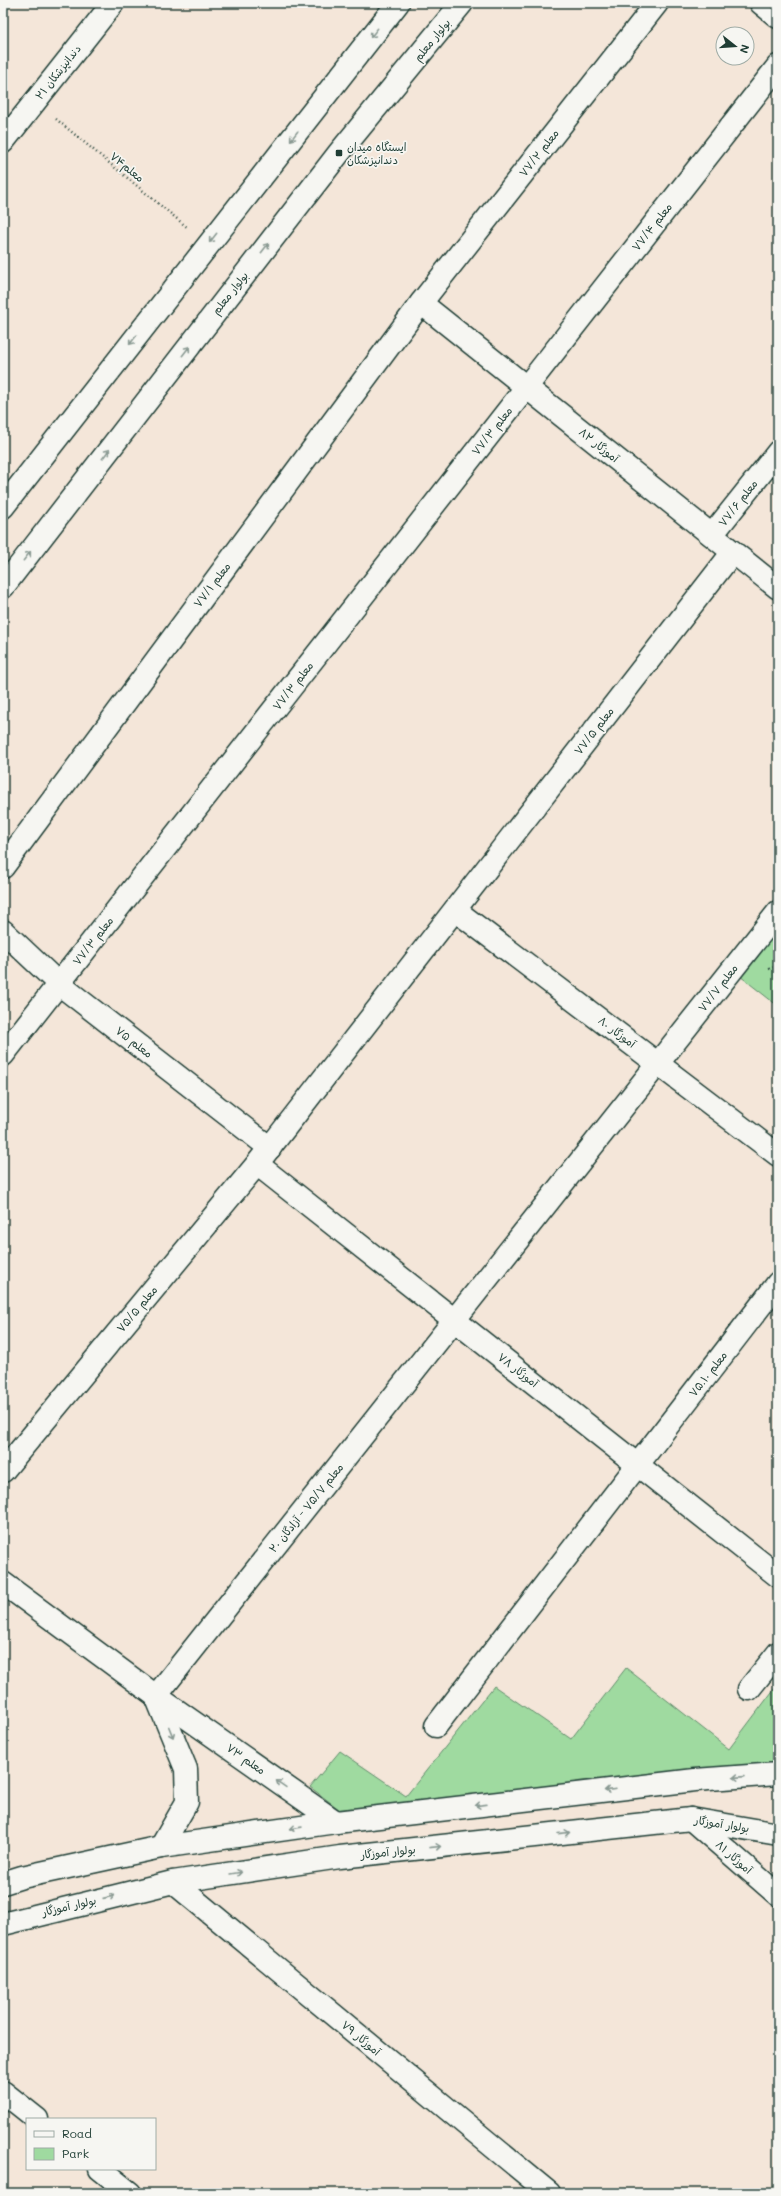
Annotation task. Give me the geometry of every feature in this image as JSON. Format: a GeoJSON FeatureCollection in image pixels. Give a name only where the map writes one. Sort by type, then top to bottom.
{"type":"FeatureCollection","features":[{"type":"Feature","properties":{"kind":"street","name":"دندانپزشکان ۲۱"},"geometry":{"type":"LineString","coordinates":[[3,142],[113,3]]}},
{"type":"Feature","properties":{"kind":"street"},"geometry":{"type":"LineString","coordinates":[[3,507],[398,3]]}},
{"type":"Feature","properties":{"kind":"street","name":"بولوار معلم"},"geometry":{"type":"LineString","coordinates":[[3,587],[339,153],[462,3]]}},
{"type":"Feature","properties":{"kind":"street","name":"معلم ۷۷/۲"},"geometry":{"type":"LineString","coordinates":[[421,302],[657,3]]}},
{"type":"Feature","properties":{"kind":"street"},"geometry":{"type":"LineString","coordinates":[[761,3],[778,17]]}},
{"type":"Feature","properties":{"kind":"street","name":"معلم ۷۷/۴"},"geometry":{"type":"LineString","coordinates":[[526,387],[778,66]]}},
{"type":"Feature","properties":{"kind":"street","name":"آموزگار ۸۲"},"geometry":{"type":"LineString","coordinates":[[421,302],[778,588]]}},
{"type":"Feature","properties":{"kind":"street","name":"معلم ۷۷/۱"},"geometry":{"type":"LineString","coordinates":[[3,867],[421,302]]}},
{"type":"Feature","properties":{"kind":"street","name":"معلم ۷۷/۳"},"geometry":{"type":"LineString","coordinates":[[3,1055],[526,387]]}},
{"type":"Feature","properties":{"kind":"street","name":"معلم ۷۷/۶"},"geometry":{"type":"LineString","coordinates":[[712,535],[778,452]]}},
{"type":"Feature","properties":{"kind":"street","name":"معلم ۷۷/۵"},"geometry":{"type":"LineString","coordinates":[[263,1156],[733,552]]}},
{"type":"Feature","properties":{"kind":"street","name":"آموزگار ۸۰"},"geometry":{"type":"LineString","coordinates":[[455,910],[778,1155]]}},
{"type":"Feature","properties":{"kind":"street","name":"معلم ۷۷/۷"},"geometry":{"type":"LineString","coordinates":[[455,1321],[778,912]]}},
{"type":"Feature","properties":{"kind":"street","name":"معلم ۷۵"},"geometry":{"type":"LineString","coordinates":[[3,931],[59,984],[263,1156]]}},
{"type":"Feature","properties":{"kind":"street","name":"آموزگار ۷۸"},"geometry":{"type":"LineString","coordinates":[[263,1156],[455,1321],[778,1576]]}},
{"type":"Feature","properties":{"kind":"street","name":"معلم ۷۵/۵"},"geometry":{"type":"LineString","coordinates":[[3,1471],[263,1156]]}},
{"type":"Feature","properties":{"kind":"street","name":"معلم ۷۵.۱۰"},"geometry":{"type":"LineString","coordinates":[[436,1726],[778,1283]]}},
{"type":"Feature","properties":{"kind":"street","name":"معلم ۷۵/۷ - آزادگان ۲۰"},"geometry":{"type":"LineString","coordinates":[[156,1696],[455,1321]]}},
{"type":"Feature","properties":{"kind":"street","name":"معلم ۷۳"},"geometry":{"type":"LineString","coordinates":[[3,1583],[156,1696],[336,1822]]}},
{"type":"Feature","properties":{"kind":"street"},"geometry":{"type":"LineString","coordinates":[[749,1689],[778,1653]]}},
{"type":"Feature","properties":{"kind":"street"},"geometry":{"type":"LineString","coordinates":[[156,1696],[186,1769],[187,1802],[161,1847]]}},
{"type":"Feature","properties":{"kind":"street"},"geometry":{"type":"LineString","coordinates":[[3,1883],[22,1877],[161,1847],[336,1822],[695,1780],[778,1774]]}},
{"type":"Feature","properties":{"kind":"street","name":"بولوار آموزگار"},"geometry":{"type":"LineString","coordinates":[[3,1924],[173,1882],[340,1857],[691,1819],[778,1834]]}},
{"type":"Feature","properties":{"kind":"street","name":"۸۱ آموزگار"},"geometry":{"type":"LineString","coordinates":[[691,1819],[778,1895]]}},
{"type":"Feature","properties":{"kind":"street","name":"۷۹ آموزگار"},"geometry":{"type":"LineString","coordinates":[[173,1882],[549,2193]]}},
{"type":"Feature","properties":{"kind":"street"},"geometry":{"type":"LineString","coordinates":[[3,2092],[36,2118]]}},
{"type":"Feature","properties":{"kind":"street"},"geometry":{"type":"LineString","coordinates":[[101,2170],[130,2193]]}},
{"type":"Feature","properties":{"kind":"path","name":"معلم۷۴"},"geometry":{"type":"LineString","coordinates":[[35,102],[209,244]]}},
{"type":"Feature","properties":{"kind":"green space"},"geometry":{"type":"Polygon","coordinates":[[[778,927],[778,1006],[740,976],[778,927]]]}},
{"type":"Feature","properties":{"kind":"green space"},"geometry":{"type":"Polygon","coordinates":[[[626,1668],[729,1749],[778,1684],[778,1766],[344,1813],[310,1787],[340,1751],[406,1796],[494,1686],[571,1739],[626,1668]]]}},
{"type":"Feature","properties":{"kind":"place","name":"ایستگاه میدان دندانپزشکان"},"geometry":{"type":"Point","coordinates":[339,153]}}]}
